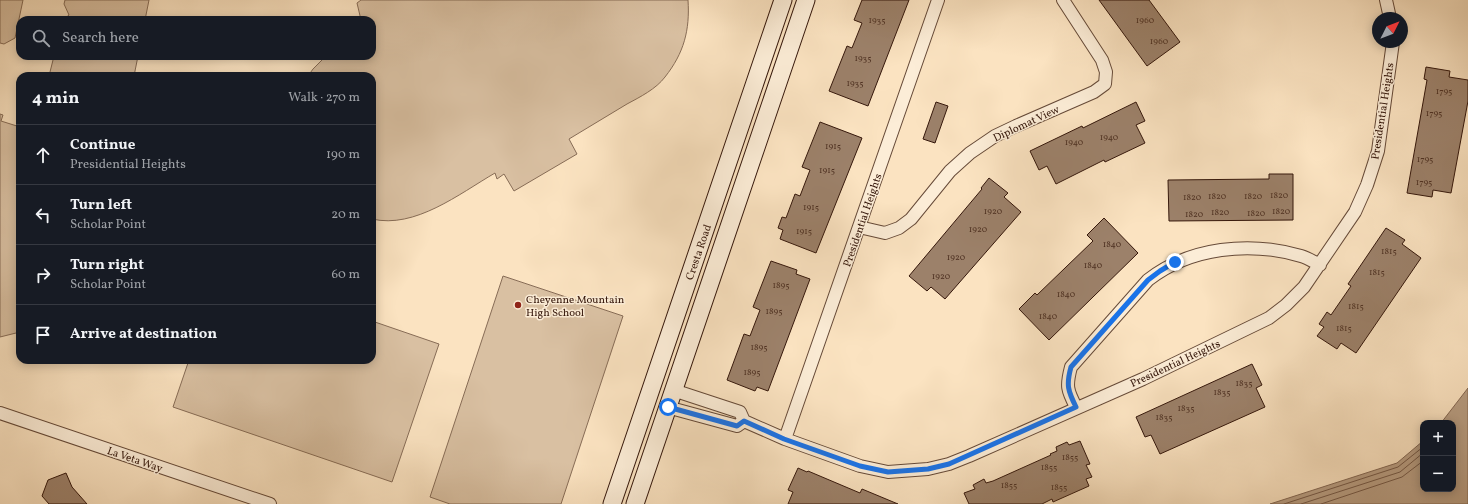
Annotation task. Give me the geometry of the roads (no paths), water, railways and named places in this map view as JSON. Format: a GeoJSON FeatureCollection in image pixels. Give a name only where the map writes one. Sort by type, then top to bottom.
{"type":"FeatureCollection","features":[{"type":"Feature","properties":{"kind":"main road","name":"Cresta Road"},"geometry":{"type":"LineString","coordinates":[[612,504],[783,0]]}},
{"type":"Feature","properties":{"kind":"main road","name":"Cresta Road"},"geometry":{"type":"LineString","coordinates":[[635,504],[806,0]]}},
{"type":"Feature","properties":{"kind":"street","name":"Presidential Heights"},"geometry":{"type":"LineString","coordinates":[[784,439],[938,0]]}},
{"type":"Feature","properties":{"kind":"street","name":"Diplomat View"},"geometry":{"type":"LineString","coordinates":[[859,227],[885,233],[899,228],[911,219],[950,171],[970,153],[995,136],[1094,92],[1105,84],[1106,72],[1102,60],[1063,0]]}},
{"type":"Feature","properties":{"kind":"street"},"geometry":{"type":"LineString","coordinates":[[1386,0],[1389,12]]}},
{"type":"Feature","properties":{"kind":"street","name":"Presidential Heights"},"geometry":{"type":"LineString","coordinates":[[673,390],[740,412],[744,421],[784,439],[860,466],[888,472],[928,469],[949,464],[1076,407],[1143,379],[1269,318],[1304,288],[1355,212],[1367,185],[1378,151],[1392,48]]}},
{"type":"Feature","properties":{"kind":"street"},"geometry":{"type":"LineString","coordinates":[[1076,407],[1069,393],[1067,380],[1071,367],[1148,280],[1175,262],[1199,254],[1237,249],[1285,252],[1302,257],[1320,265]]}},
{"type":"Feature","properties":{"kind":"street"},"geometry":{"type":"LineString","coordinates":[[668,407],[737,426],[744,421]]}},
{"type":"Feature","properties":{"kind":"street","name":"La Veta Way"},"geometry":{"type":"LineString","coordinates":[[0,413],[270,504]]}},
{"type":"Feature","properties":{"kind":"water"},"geometry":{"type":"Polygon","coordinates":[[[1468,388],[1468,504],[1270,504],[1397,463],[1420,444],[1420,492],[1456,492],[1456,420],[1443,420],[1468,388]]]}},
{"type":"Feature","properties":{"kind":"place","name":"Cheyenne Mountain High School"},"geometry":{"type":"Point","coordinates":[518,305]}}]}
